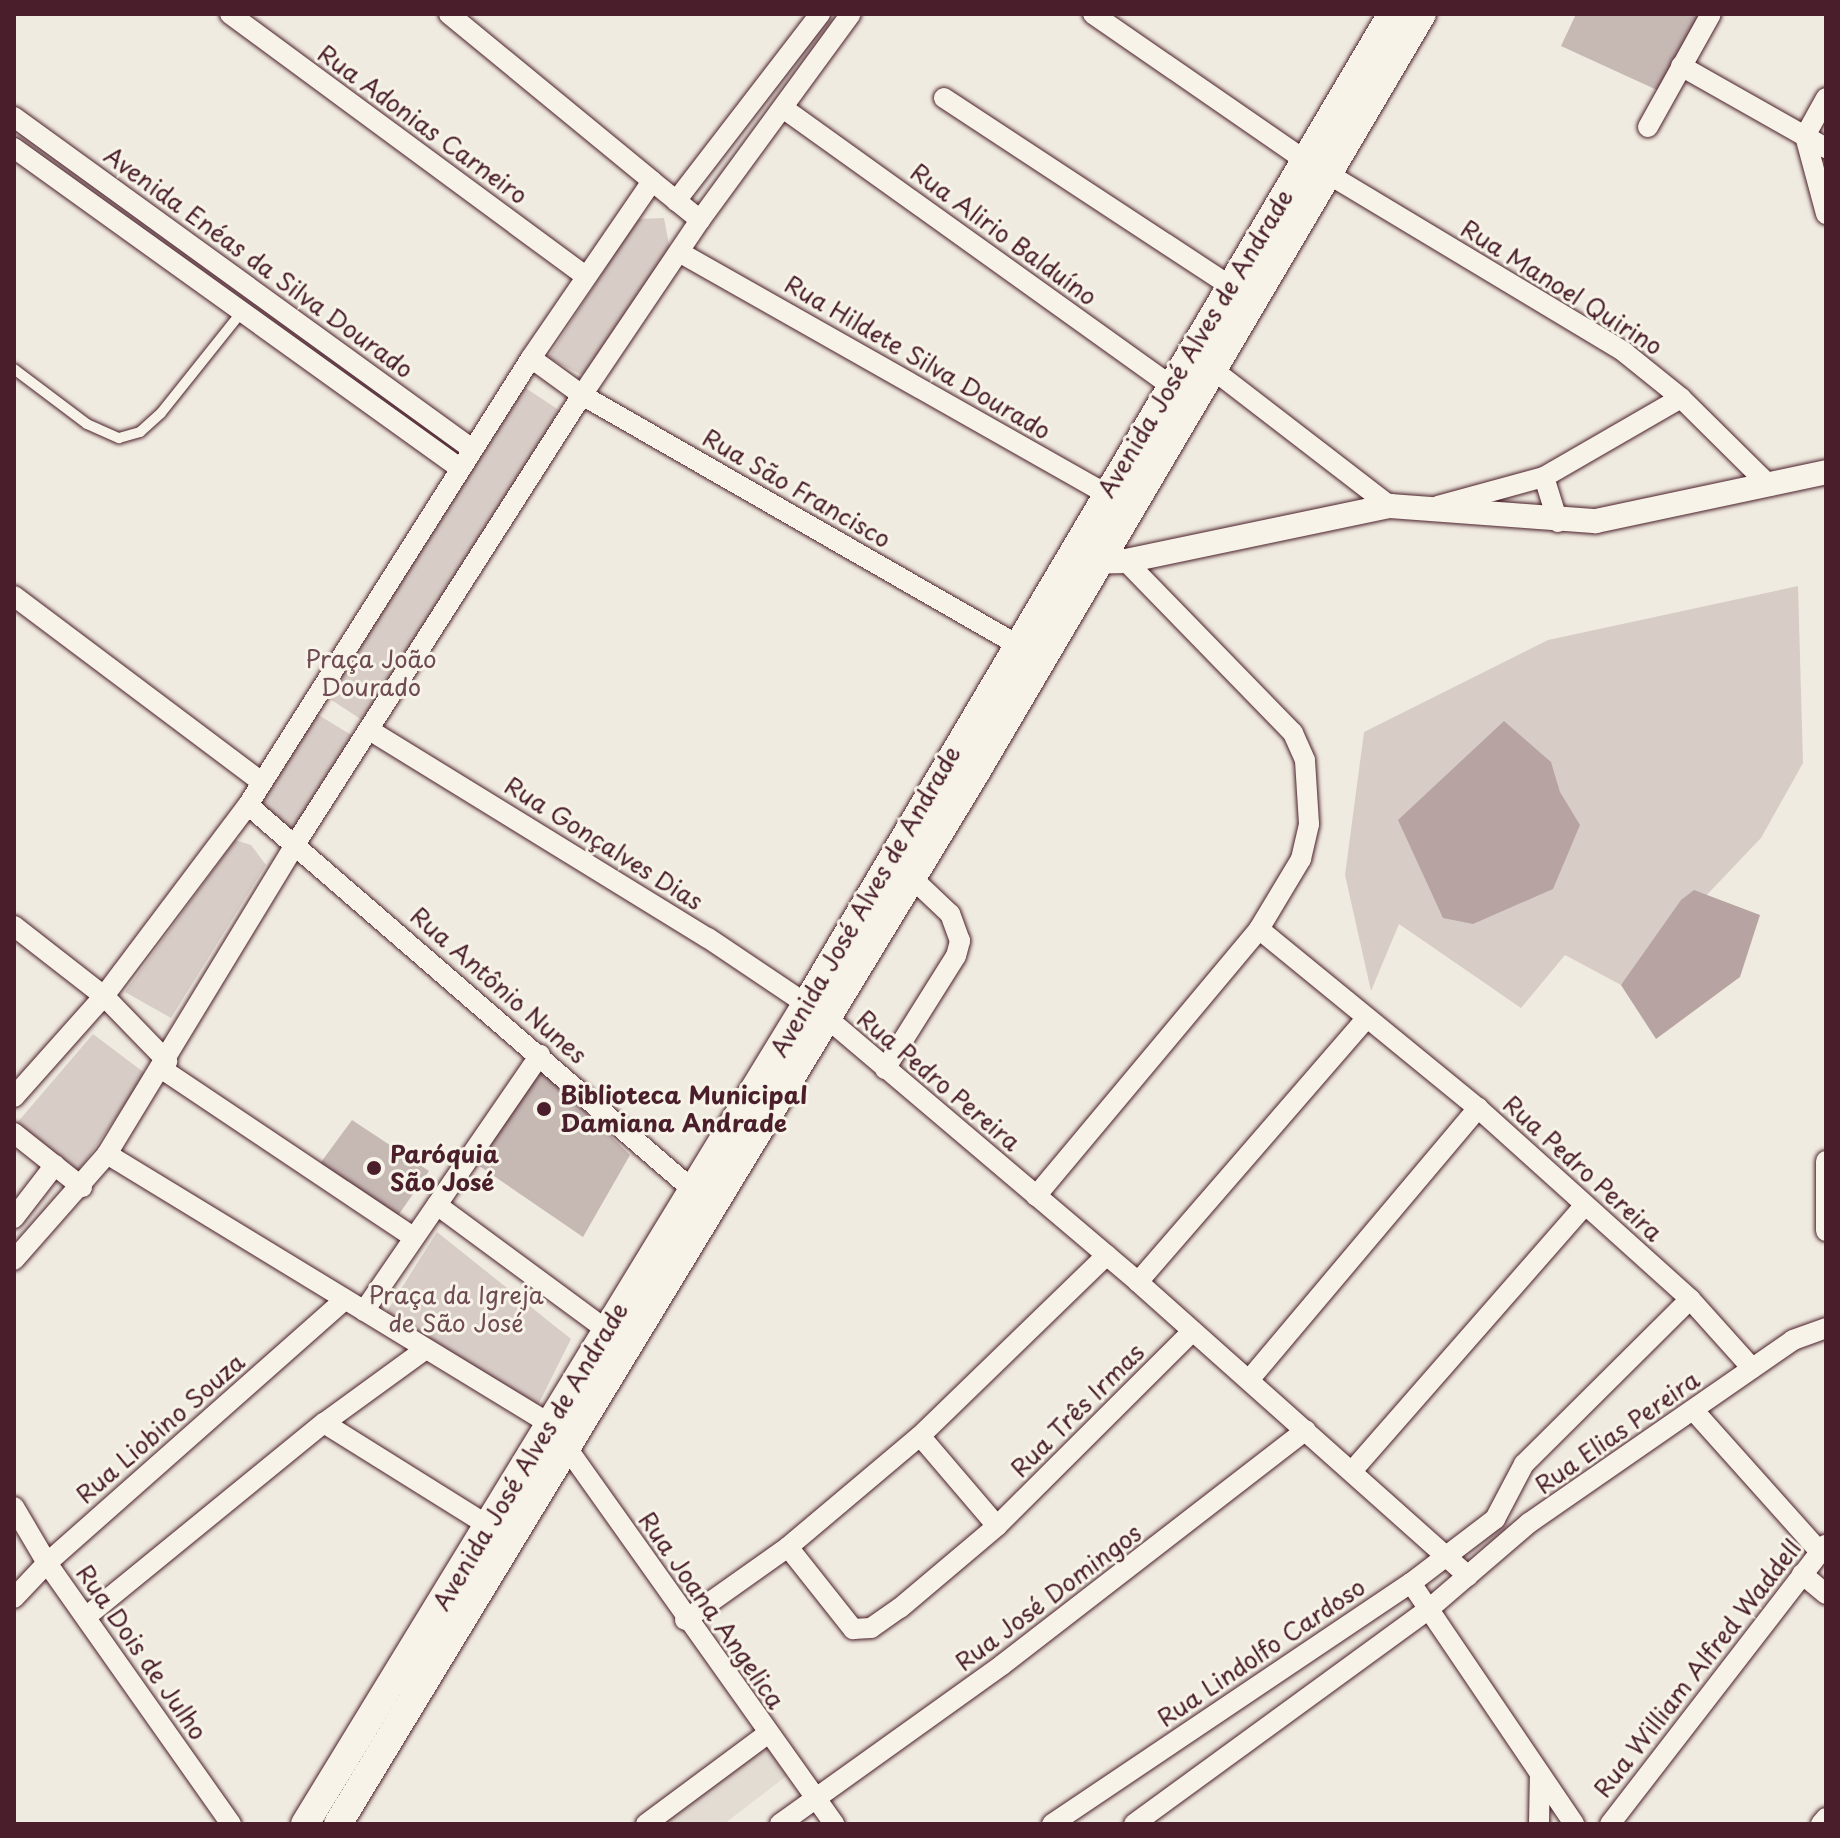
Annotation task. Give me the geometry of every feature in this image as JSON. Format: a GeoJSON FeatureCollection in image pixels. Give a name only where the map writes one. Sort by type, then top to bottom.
{"type":"FeatureCollection","features":[{"type":"Feature","properties":{"kind":"main road","name":"Avenida José Alves de Andrade"},"geometry":{"type":"LineString","coordinates":[[817,1011],[912,878],[1041,658],[1112,562],[1130,508],[1206,381],[1392,14]]}},
{"type":"Feature","properties":{"kind":"main road","name":"Avenida José Alves de Andrade"},"geometry":{"type":"LineString","coordinates":[[338,1824],[569,1447],[618,1339],[817,1011],[1015,644],[1169,384],[1230,286],[1422,14]]}},
{"type":"Feature","properties":{"kind":"main road","name":"Avenida José Alves de Andrade"},"geometry":{"type":"LineString","coordinates":[[305,1824],[550,1424],[618,1339]]}},
{"type":"Feature","properties":{"kind":"street","name":"Rua Adonias Carneiro"},"geometry":{"type":"LineString","coordinates":[[230,14],[586,276]]}},
{"type":"Feature","properties":{"kind":"street"},"geometry":{"type":"LineString","coordinates":[[449,14],[700,220]]}},
{"type":"Feature","properties":{"kind":"street"},"geometry":{"type":"LineString","coordinates":[[14,1260],[82,1187],[107,1154],[164,1065],[296,843],[371,731],[582,395],[700,220],[851,14]]}},
{"type":"Feature","properties":{"kind":"street","name":"Rua Manoel Quirino"},"geometry":{"type":"LineString","coordinates":[[1093,14],[1316,166],[1624,352],[1681,398],[1770,486]]}},
{"type":"Feature","properties":{"kind":"street"},"geometry":{"type":"LineString","coordinates":[[1648,127],[1711,14]]}},
{"type":"Feature","properties":{"kind":"street"},"geometry":{"type":"LineString","coordinates":[[676,201],[814,21],[827,45]]}},
{"type":"Feature","properties":{"kind":"street"},"geometry":{"type":"LineString","coordinates":[[1681,66],[1826,148]]}},
{"type":"Feature","properties":{"kind":"street"},"geometry":{"type":"LineString","coordinates":[[944,98],[1230,286]]}},
{"type":"Feature","properties":{"kind":"street"},"geometry":{"type":"LineString","coordinates":[[1826,98],[1805,136],[1826,214]]}},
{"type":"Feature","properties":{"kind":"street","name":"Rua Alirio Balduíno"},"geometry":{"type":"LineString","coordinates":[[783,108],[1169,384],[1206,381]]}},
{"type":"Feature","properties":{"kind":"street","name":"Avenida Enéas da Silva Dourado"},"geometry":{"type":"LineString","coordinates":[[14,117],[472,449]]}},
{"type":"Feature","properties":{"kind":"street"},"geometry":{"type":"LineString","coordinates":[[14,148],[240,314],[461,469]]}},
{"type":"Feature","properties":{"kind":"street"},"geometry":{"type":"LineString","coordinates":[[14,1097],[104,996],[248,805],[472,449],[652,181]]}},
{"type":"Feature","properties":{"kind":"street","name":"Rua Hildete Silva Dourado"},"geometry":{"type":"LineString","coordinates":[[679,252],[1130,508]]}},
{"type":"Feature","properties":{"kind":"street"},"geometry":{"type":"LineString","coordinates":[[1190,352],[1206,381],[1390,506]]}},
{"type":"Feature","properties":{"kind":"street","name":"Rua São Francisco"},"geometry":{"type":"LineString","coordinates":[[531,358],[582,395],[1041,658]]}},
{"type":"Feature","properties":{"kind":"street"},"geometry":{"type":"LineString","coordinates":[[1424,510],[1544,477],[1681,398]]}},
{"type":"Feature","properties":{"kind":"street"},"geometry":{"type":"LineString","coordinates":[[1065,560],[1112,562],[1390,506],[1558,522],[1596,521],[1826,472]]}},
{"type":"Feature","properties":{"kind":"street"},"geometry":{"type":"LineString","coordinates":[[1544,477],[1558,522]]}},
{"type":"Feature","properties":{"kind":"street"},"geometry":{"type":"LineString","coordinates":[[1036,1196],[1259,929],[1301,859],[1309,824],[1305,760],[1293,733],[1112,562]]}},
{"type":"Feature","properties":{"kind":"street"},"geometry":{"type":"LineString","coordinates":[[14,596],[262,782]]}},
{"type":"Feature","properties":{"kind":"street","name":"Rua Gonçalves Dias"},"geometry":{"type":"LineString","coordinates":[[371,731],[817,1011]]}},
{"type":"Feature","properties":{"kind":"street","name":"Rua Antônio Nunes"},"geometry":{"type":"LineString","coordinates":[[248,805],[296,843],[703,1199]]}},
{"type":"Feature","properties":{"kind":"street"},"geometry":{"type":"LineString","coordinates":[[885,1069],[950,967],[960,941],[950,914],[912,878]]}},
{"type":"Feature","properties":{"kind":"street"},"geometry":{"type":"LineString","coordinates":[[14,926],[104,996],[164,1065],[414,1238]]}},
{"type":"Feature","properties":{"kind":"street","name":"Rua Pedro Pereira"},"geometry":{"type":"LineString","coordinates":[[1259,929],[1478,1108],[1690,1299],[1752,1368]]}},
{"type":"Feature","properties":{"kind":"street","name":"Rua Pedro Pereira"},"geometry":{"type":"LineString","coordinates":[[817,1011],[1107,1255],[1450,1556],[1468,1576]]}},
{"type":"Feature","properties":{"kind":"street"},"geometry":{"type":"LineString","coordinates":[[1138,1282],[1366,1019]]}},
{"type":"Feature","properties":{"kind":"street"},"geometry":{"type":"LineString","coordinates":[[364,1311],[540,1055]]}},
{"type":"Feature","properties":{"kind":"street"},"geometry":{"type":"LineString","coordinates":[[1249,1380],[1478,1108]]}},
{"type":"Feature","properties":{"kind":"street"},"geometry":{"type":"LineString","coordinates":[[14,1133],[82,1187]]}},
{"type":"Feature","properties":{"kind":"street","name":"Rua Joana Angelica"},"geometry":{"type":"LineString","coordinates":[[107,1154],[550,1424],[569,1447],[685,1620],[834,1824]]}},
{"type":"Feature","properties":{"kind":"street"},"geometry":{"type":"LineString","coordinates":[[1826,1161],[1826,1231]]}},
{"type":"Feature","properties":{"kind":"street"},"geometry":{"type":"LineString","coordinates":[[37,1237],[15,1216],[55,1165]]}},
{"type":"Feature","properties":{"kind":"street"},"geometry":{"type":"LineString","coordinates":[[437,1205],[618,1339]]}},
{"type":"Feature","properties":{"kind":"street"},"geometry":{"type":"LineString","coordinates":[[1353,1470],[1585,1205]]}},
{"type":"Feature","properties":{"kind":"street"},"geometry":{"type":"LineString","coordinates":[[685,1620],[788,1547],[920,1436],[1107,1255]]}},
{"type":"Feature","properties":{"kind":"street"},"geometry":{"type":"LineString","coordinates":[[1134,1824],[1429,1609],[1512,1538],[1495,1519],[1524,1464],[1690,1299]]}},
{"type":"Feature","properties":{"kind":"street","name":"Rua Liobino Souza"},"geometry":{"type":"LineString","coordinates":[[14,1598],[47,1563],[344,1300]]}},
{"type":"Feature","properties":{"kind":"street","name":"Rua Elias Pereira"},"geometry":{"type":"LineString","coordinates":[[1512,1538],[1695,1412],[1793,1340],[1826,1328]]}},
{"type":"Feature","properties":{"kind":"street","name":"Rua Três Irmas"},"geometry":{"type":"LineString","coordinates":[[788,1547],[843,1619],[861,1630],[884,1621],[997,1526],[1193,1331]]}},
{"type":"Feature","properties":{"kind":"street"},"geometry":{"type":"LineString","coordinates":[[87,1616],[324,1423],[426,1349]]}},
{"type":"Feature","properties":{"kind":"street"},"geometry":{"type":"LineString","coordinates":[[1695,1412],[1823,1548]]}},
{"type":"Feature","properties":{"kind":"street"},"geometry":{"type":"LineString","coordinates":[[324,1423],[489,1526]]}},
{"type":"Feature","properties":{"kind":"street","name":"Rua José Domingos"},"geometry":{"type":"LineString","coordinates":[[780,1824],[1040,1636],[1306,1430]]}},
{"type":"Feature","properties":{"kind":"street"},"geometry":{"type":"LineString","coordinates":[[920,1436],[997,1526]]}},
{"type":"Feature","properties":{"kind":"street","name":"Rua Dois de Julho"},"geometry":{"type":"LineString","coordinates":[[14,1507],[47,1563],[231,1824]]}},
{"type":"Feature","properties":{"kind":"street","name":"Rua Lindolfo Cardoso"},"geometry":{"type":"LineString","coordinates":[[1052,1824],[1411,1583],[1495,1519]]}},
{"type":"Feature","properties":{"kind":"street","name":"Rua William Alfred Waddell"},"geometry":{"type":"LineString","coordinates":[[1610,1824],[1823,1548]]}},
{"type":"Feature","properties":{"kind":"street"},"geometry":{"type":"LineString","coordinates":[[1802,1574],[1826,1594]]}},
{"type":"Feature","properties":{"kind":"street"},"geometry":{"type":"LineString","coordinates":[[1411,1583],[1574,1824]]}},
{"type":"Feature","properties":{"kind":"street"},"geometry":{"type":"LineString","coordinates":[[646,1824],[767,1734]]}},
{"type":"Feature","properties":{"kind":"street"},"geometry":{"type":"LineString","coordinates":[[1539,1824],[1540,1774]]}},
{"type":"Feature","properties":{"kind":"street"},"geometry":{"type":"LineString","coordinates":[[1821,1824],[1826,1818]]}},
{"type":"Feature","properties":{"kind":"lane"},"geometry":{"type":"LineString","coordinates":[[14,369],[87,424],[119,438],[140,432],[161,413],[240,314]]}},
{"type":"Feature","properties":{"kind":"shaded area"},"geometry":{"type":"Polygon","coordinates":[[[1504,721],[1551,762],[1560,792],[1580,825],[1553,889],[1473,924],[1443,918],[1398,820],[1504,721]]]}},
{"type":"Feature","properties":{"kind":"shaded area"},"geometry":{"type":"Polygon","coordinates":[[[1694,890],[1760,915],[1740,977],[1656,1039],[1621,985],[1681,900],[1694,890]]]}},
{"type":"Feature","properties":{"kind":"shaded area"},"geometry":{"type":"Polygon","coordinates":[[[757,1732],[789,1774],[724,1824],[636,1824],[757,1732]]]}},
{"type":"Feature","properties":{"kind":"green space"},"geometry":{"type":"Polygon","coordinates":[[[664,218],[670,250],[590,379],[548,358],[637,219],[664,218]]]}},
{"type":"Feature","properties":{"kind":"green space","name":"Praça João Dourado"},"geometry":{"type":"Polygon","coordinates":[[[524,387],[568,416],[371,726],[324,695],[524,387]]]}},
{"type":"Feature","properties":{"kind":"green space"},"geometry":{"type":"Polygon","coordinates":[[[1798,586],[1803,763],[1761,838],[1621,985],[1565,955],[1521,1008],[1399,924],[1371,991],[1345,875],[1364,732],[1548,640],[1798,586]]]}},
{"type":"Feature","properties":{"kind":"green space","name":"Praça João Dourado"},"geometry":{"type":"Polygon","coordinates":[[[312,711],[361,741],[292,854],[244,815],[312,711]]]}},
{"type":"Feature","properties":{"kind":"green space"},"geometry":{"type":"Polygon","coordinates":[[[235,840],[251,845],[266,865],[171,1018],[125,992],[235,840]]]}},
{"type":"Feature","properties":{"kind":"green space"},"geometry":{"type":"Polygon","coordinates":[[[93,1034],[146,1074],[74,1178],[16,1124],[93,1034]]]}},
{"type":"Feature","properties":{"kind":"green space","name":"Praça da Igreja de São José"},"geometry":{"type":"Polygon","coordinates":[[[437,1232],[571,1339],[533,1415],[382,1319],[437,1232]]]}},
{"type":"Feature","properties":{"kind":"building"},"geometry":{"type":"Polygon","coordinates":[[[1576,14],[1699,14],[1657,90],[1561,46],[1576,14]]]}},
{"type":"Feature","properties":{"kind":"building","name":"Biblioteca Municipal Damiana Andrade"},"geometry":{"type":"Polygon","coordinates":[[[535,1062],[630,1155],[583,1237],[472,1161],[535,1062]]]}},
{"type":"Feature","properties":{"kind":"building","name":"Paróquia São José"},"geometry":{"type":"Polygon","coordinates":[[[352,1120],[429,1171],[397,1217],[319,1165],[352,1120]]]}},
{"type":"Feature","properties":{"kind":"place","name":"Biblioteca Municipal Damiana Andrade"},"geometry":{"type":"Point","coordinates":[544,1109]}},
{"type":"Feature","properties":{"kind":"place","name":"Paróquia São José"},"geometry":{"type":"Point","coordinates":[374,1168]}}]}
